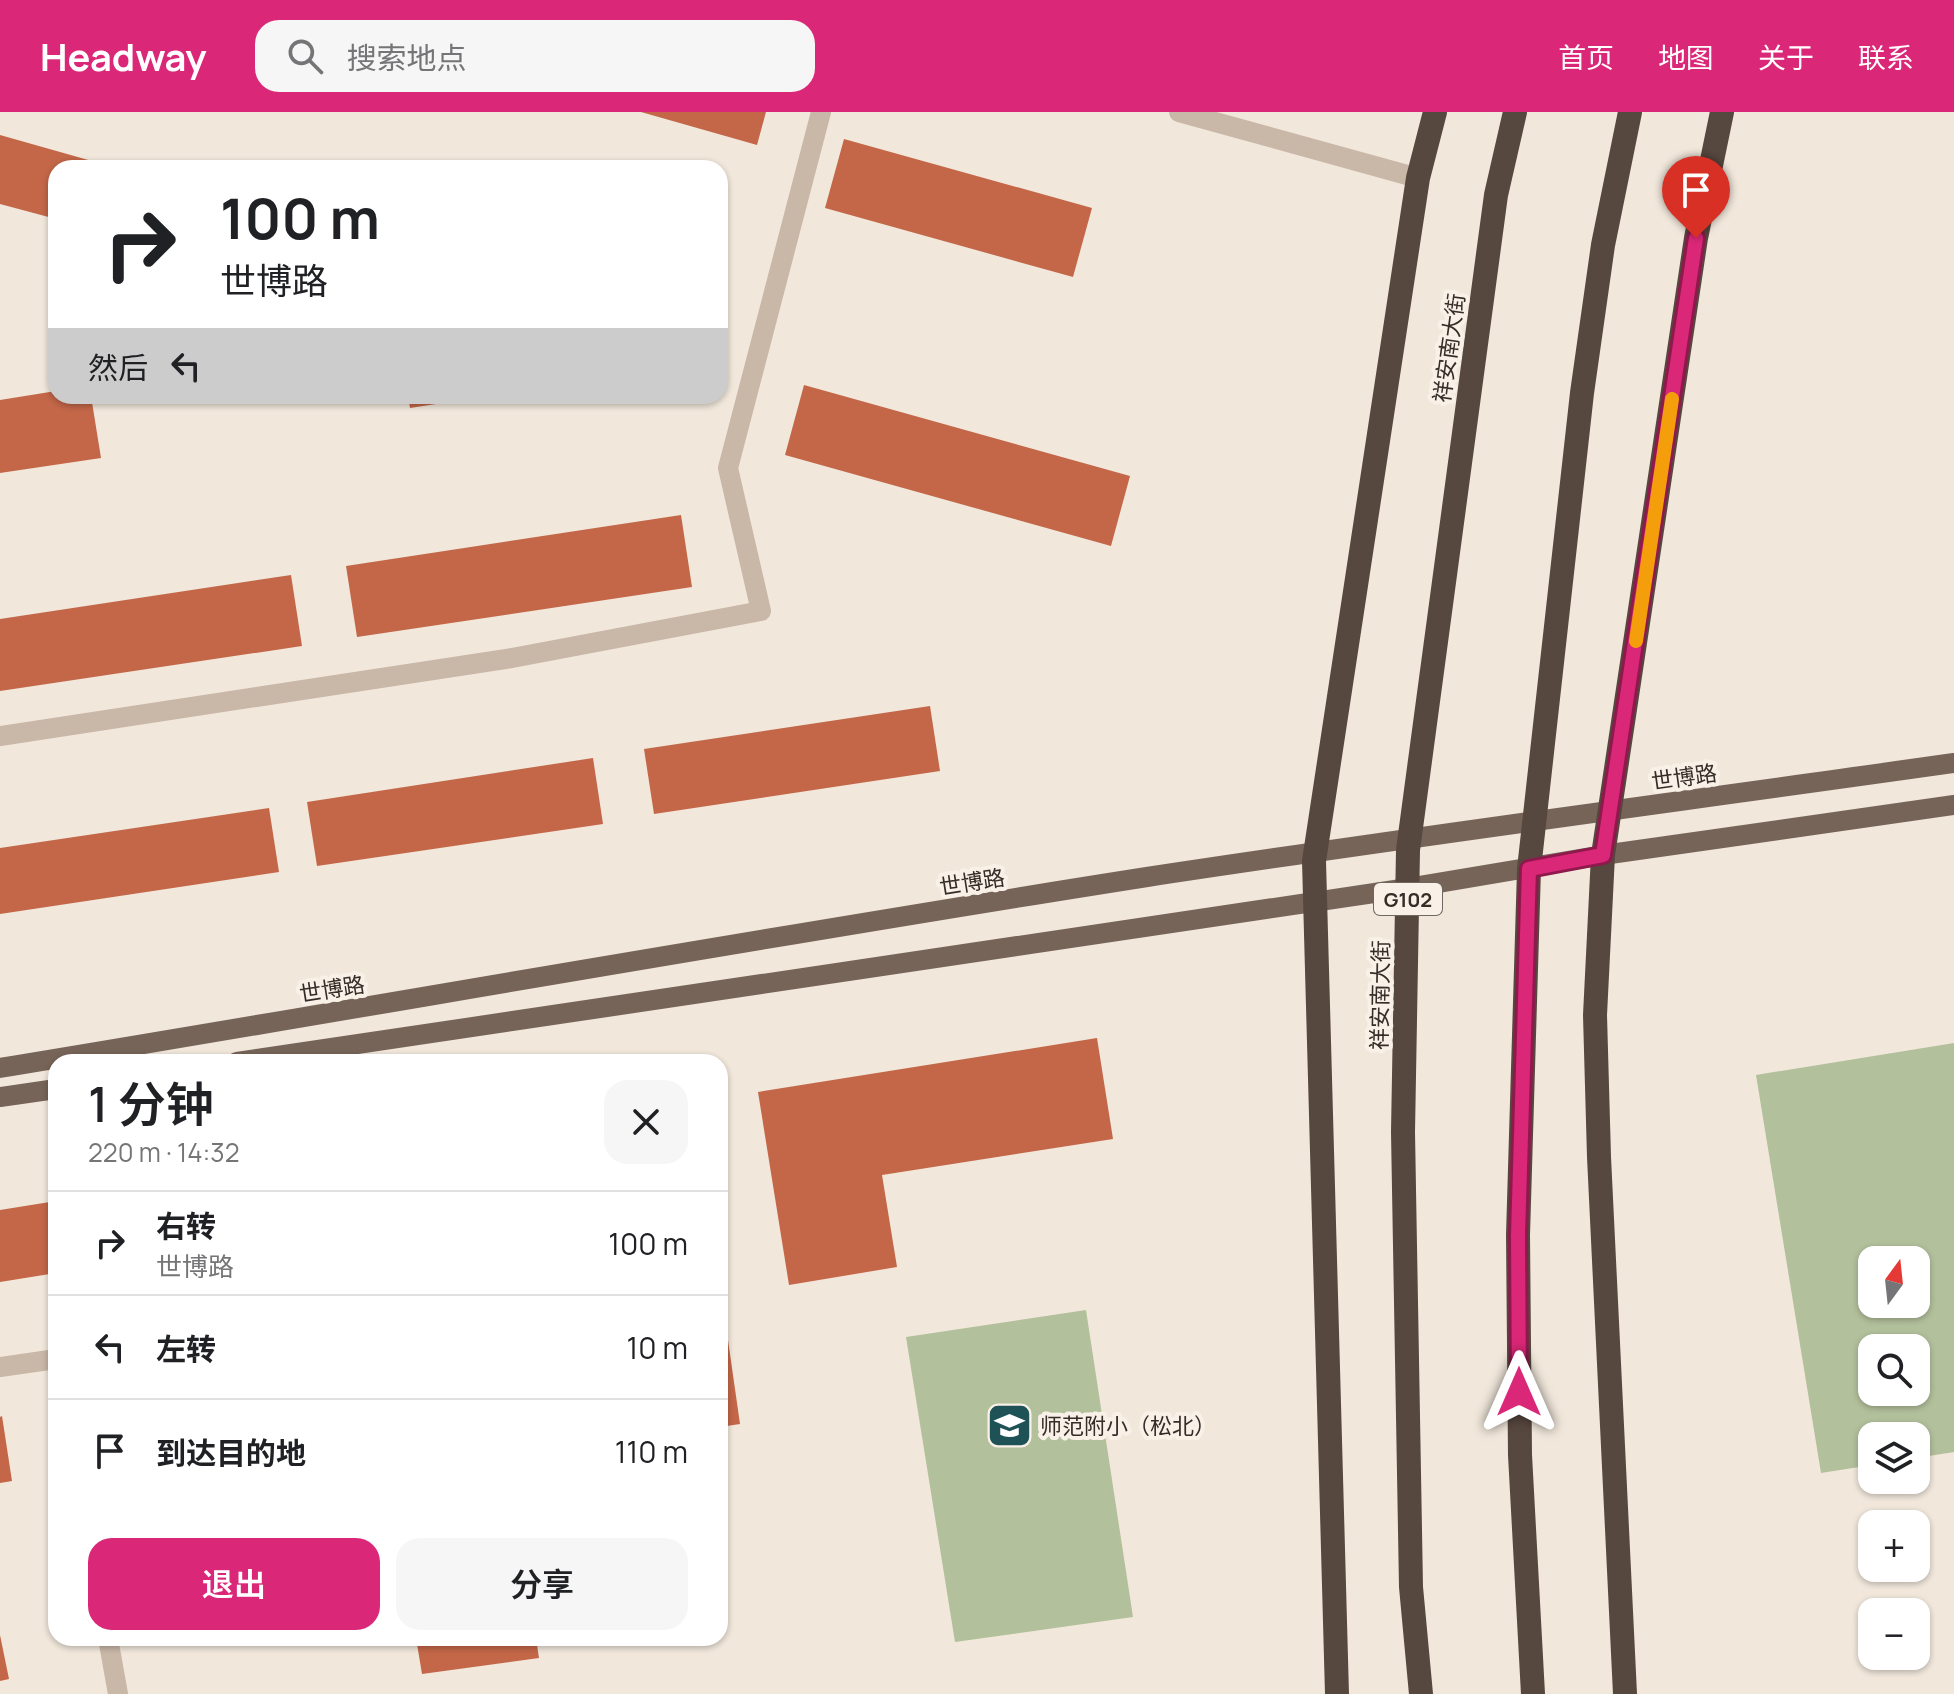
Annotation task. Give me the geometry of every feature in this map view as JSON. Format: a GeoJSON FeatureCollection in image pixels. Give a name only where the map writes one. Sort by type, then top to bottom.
{"type":"FeatureCollection","features":[{"type":"Feature","properties":{"kind":"highway"},"geometry":{"type":"LineString","coordinates":[[1337,1694],[1315,853],[1418,178],[1435,112]]}},
{"type":"Feature","properties":{"kind":"highway","name":"祥安南大街"},"geometry":{"type":"LineString","coordinates":[[1421,1694],[1411,1587],[1403,1132],[1409,840],[1496,195],[1515,112]]}},
{"type":"Feature","properties":{"kind":"highway"},"geometry":{"type":"LineString","coordinates":[[1533,1694],[1520,1455],[1518,1235],[1529,869],[1584,378],[1603,245],[1630,112]]}},
{"type":"Feature","properties":{"kind":"highway"},"geometry":{"type":"LineString","coordinates":[[1625,1694],[1595,1015],[1603,855],[1696,238],[1722,112]]}},
{"type":"Feature","properties":{"kind":"main road","name":"世博路"},"geometry":{"type":"LineString","coordinates":[[84,1054],[1148,877],[1533,819],[1611,812],[1954,763]]}},
{"type":"Feature","properties":{"kind":"main road"},"geometry":{"type":"LineString","coordinates":[[291,1054],[1408,888],[1603,855],[1954,805]]}},
{"type":"Feature","properties":{"kind":"main road","name":"世博路"},"geometry":{"type":"LineString","coordinates":[[0,1068],[48,1060]]}},
{"type":"Feature","properties":{"kind":"main road"},"geometry":{"type":"LineString","coordinates":[[0,1097],[48,1090]]}},
{"type":"Feature","properties":{"kind":"street"},"geometry":{"type":"LineString","coordinates":[[0,736],[512,658],[761,611],[728,468],[821,112]]}},
{"type":"Feature","properties":{"kind":"street"},"geometry":{"type":"LineString","coordinates":[[1179,112],[1418,178]]}},
{"type":"Feature","properties":{"kind":"street"},"geometry":{"type":"LineString","coordinates":[[0,1367],[48,1360]]}},
{"type":"Feature","properties":{"kind":"street"},"geometry":{"type":"LineString","coordinates":[[109,1646],[118,1694]]}},
{"type":"Feature","properties":{"kind":"green space"},"geometry":{"type":"Polygon","coordinates":[[[1954,1043],[1954,1452],[1930,1456],[1930,1422],[1858,1422],[1858,1467],[1821,1473],[1756,1075],[1954,1043]]]}},
{"type":"Feature","properties":{"kind":"green space"},"geometry":{"type":"Polygon","coordinates":[[[1086,1310],[1133,1617],[955,1642],[906,1337],[1086,1310]]]}},
{"type":"Feature","properties":{"kind":"building"},"geometry":{"type":"Polygon","coordinates":[[[641,112],[766,112],[757,145],[641,112]]]}},
{"type":"Feature","properties":{"kind":"building"},"geometry":{"type":"Polygon","coordinates":[[[0,135],[88,160],[48,160],[48,217],[0,204],[0,135]]]}},
{"type":"Feature","properties":{"kind":"building"},"geometry":{"type":"Polygon","coordinates":[[[844,139],[1092,208],[1073,277],[825,208],[844,139]]]}},
{"type":"Feature","properties":{"kind":"building"},"geometry":{"type":"Polygon","coordinates":[[[804,385],[1130,476],[1111,546],[785,455],[804,385]]]}},
{"type":"Feature","properties":{"kind":"building"},"geometry":{"type":"Polygon","coordinates":[[[48,392],[48,404],[92,404],[101,458],[0,473],[0,400],[48,392]]]}},
{"type":"Feature","properties":{"kind":"building"},"geometry":{"type":"Polygon","coordinates":[[[409,404],[436,404],[410,408],[409,404]]]}},
{"type":"Feature","properties":{"kind":"building"},"geometry":{"type":"Polygon","coordinates":[[[681,515],[692,587],[357,637],[346,566],[681,515]]]}},
{"type":"Feature","properties":{"kind":"building"},"geometry":{"type":"Polygon","coordinates":[[[291,575],[302,646],[0,691],[0,619],[291,575]]]}},
{"type":"Feature","properties":{"kind":"building"},"geometry":{"type":"Polygon","coordinates":[[[930,706],[940,771],[654,814],[644,749],[930,706]]]}},
{"type":"Feature","properties":{"kind":"building"},"geometry":{"type":"Polygon","coordinates":[[[593,758],[603,824],[317,866],[307,802],[593,758]]]}},
{"type":"Feature","properties":{"kind":"building"},"geometry":{"type":"Polygon","coordinates":[[[269,808],[279,872],[0,914],[0,848],[269,808]]]}},
{"type":"Feature","properties":{"kind":"building"},"geometry":{"type":"Polygon","coordinates":[[[1097,1038],[1113,1139],[882,1175],[897,1267],[789,1285],[758,1092],[1097,1038]]]}},
{"type":"Feature","properties":{"kind":"building"},"geometry":{"type":"Polygon","coordinates":[[[48,1202],[48,1274],[0,1282],[0,1210],[48,1202]]]}},
{"type":"Feature","properties":{"kind":"building"},"geometry":{"type":"Polygon","coordinates":[[[728,1340],[740,1424],[728,1426],[728,1340]]]}},
{"type":"Feature","properties":{"kind":"building"},"geometry":{"type":"Polygon","coordinates":[[[0,1417],[12,1481],[0,1483],[0,1417]]]}},
{"type":"Feature","properties":{"kind":"building"},"geometry":{"type":"Polygon","coordinates":[[[0,1635],[9,1679],[0,1681],[0,1635]]]}},
{"type":"Feature","properties":{"kind":"building"},"geometry":{"type":"Polygon","coordinates":[[[417,1646],[537,1646],[539,1658],[422,1674],[417,1646]]]}},
{"type":"Feature","properties":{"kind":"slow traffic"},"geometry":{"type":"LineString","coordinates":[[1636,641],[1672,399]]}},
{"type":"Feature","properties":{"kind":"place","name":"师范附小（松北）"},"geometry":{"type":"Point","coordinates":[1009,1426]}},
{"type":"Feature","properties":{"kind":"route"},"geometry":{"type":"LineString","coordinates":[[1519,1392],[1518,1235],[1529,869],[1603,855],[1696,238]]}}]}
